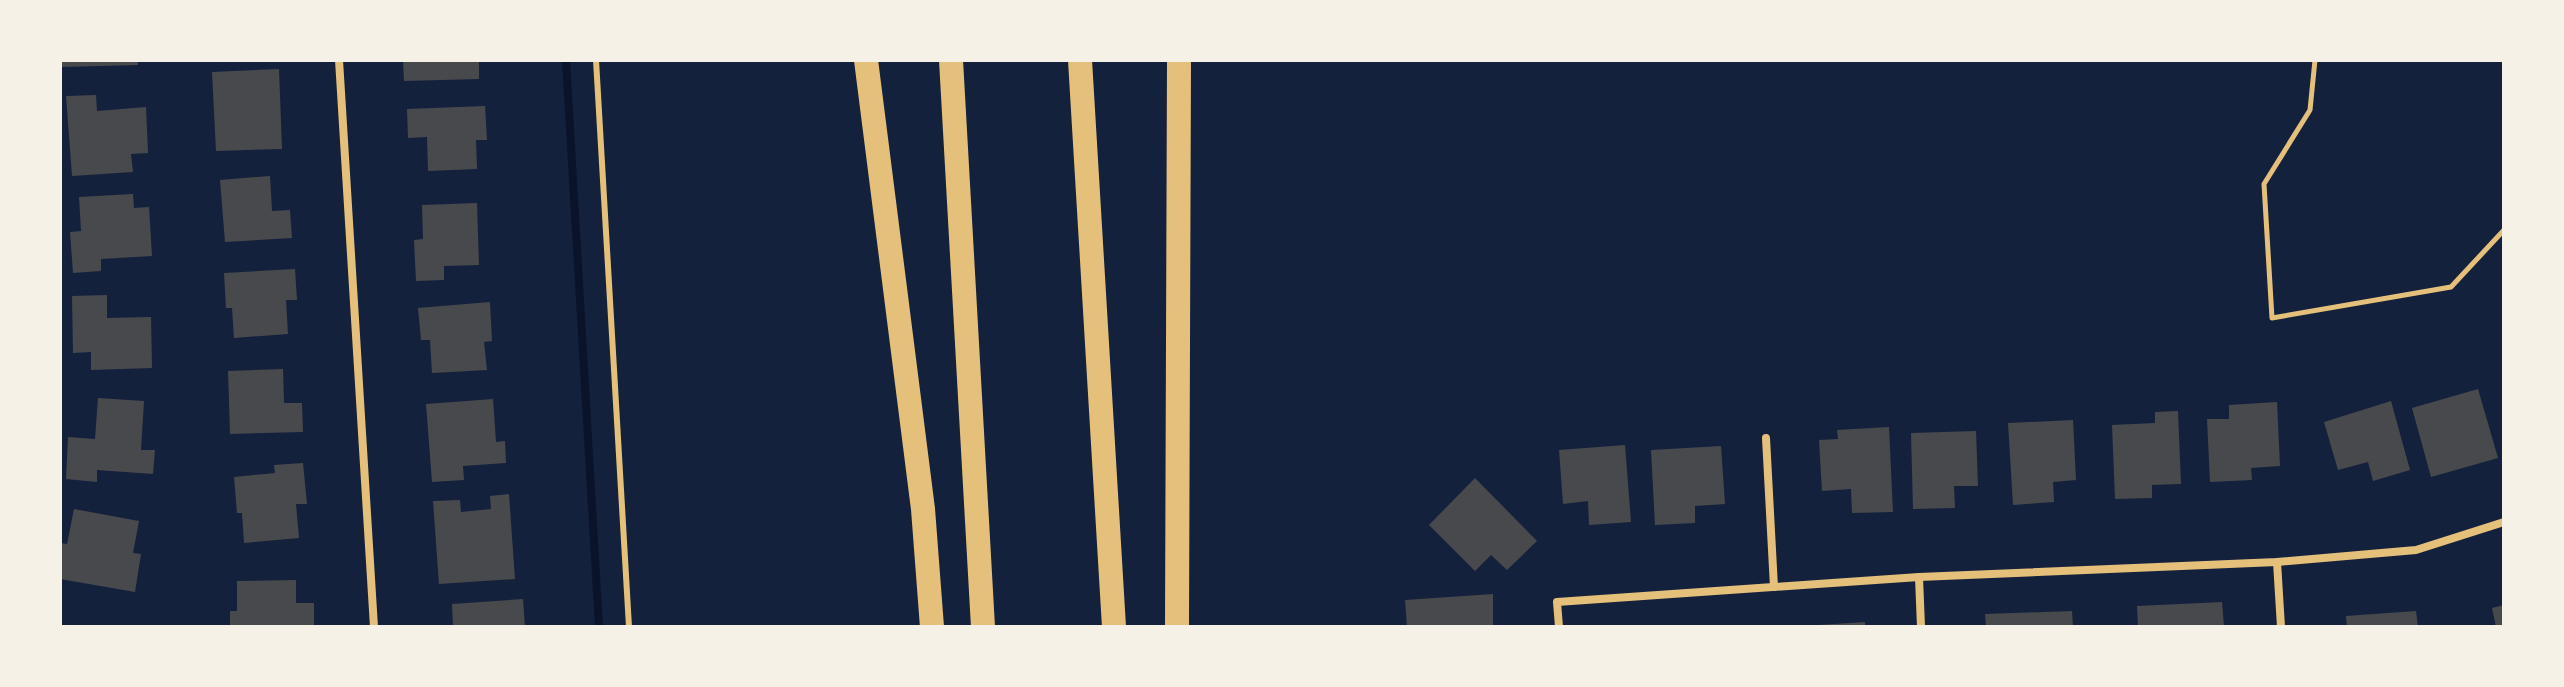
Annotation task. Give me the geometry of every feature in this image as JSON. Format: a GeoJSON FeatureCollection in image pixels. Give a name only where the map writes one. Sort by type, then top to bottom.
{"type":"FeatureCollection","features":[{"type":"Feature","properties":{"kind":"highway"},"geometry":{"type":"LineString","coordinates":[[866,60],[923,509],[932,627]]}},
{"type":"Feature","properties":{"kind":"highway"},"geometry":{"type":"LineString","coordinates":[[951,60],[983,627]]}},
{"type":"Feature","properties":{"kind":"highway"},"geometry":{"type":"LineString","coordinates":[[1080,60],[1114,627]]}},
{"type":"Feature","properties":{"kind":"highway"},"geometry":{"type":"LineString","coordinates":[[1177,627],[1179,60]]}},
{"type":"Feature","properties":{"kind":"street"},"geometry":{"type":"LineString","coordinates":[[339,60],[374,627]]}},
{"type":"Feature","properties":{"kind":"street"},"geometry":{"type":"LineString","coordinates":[[1766,438],[1774,587]]}},
{"type":"Feature","properties":{"kind":"street"},"geometry":{"type":"LineString","coordinates":[[1559,627],[1557,602],[1919,577],[2277,562],[2416,550],[2504,522]]}},
{"type":"Feature","properties":{"kind":"street"},"geometry":{"type":"LineString","coordinates":[[2277,562],[2281,627]]}},
{"type":"Feature","properties":{"kind":"street"},"geometry":{"type":"LineString","coordinates":[[1919,577],[1921,627]]}},
{"type":"Feature","properties":{"kind":"lane"},"geometry":{"type":"LineString","coordinates":[[596,60],[629,627]]}},
{"type":"Feature","properties":{"kind":"path"},"geometry":{"type":"LineString","coordinates":[[2315,60],[2310,110],[2264,184],[2272,318],[2451,287],[2504,230]]}},
{"type":"Feature","properties":{"kind":"building"},"geometry":{"type":"Polygon","coordinates":[[[61,60],[138,60],[138,65],[61,67],[61,60]]]}},
{"type":"Feature","properties":{"kind":"building"},"geometry":{"type":"Polygon","coordinates":[[[403,60],[479,60],[479,79],[404,81],[403,60]]]}},
{"type":"Feature","properties":{"kind":"building"},"geometry":{"type":"Polygon","coordinates":[[[279,69],[282,149],[216,151],[212,72],[279,69]]]}},
{"type":"Feature","properties":{"kind":"building"},"geometry":{"type":"Polygon","coordinates":[[[96,95],[97,111],[146,107],[148,153],[131,154],[133,172],[72,176],[66,96],[96,95]]]}},
{"type":"Feature","properties":{"kind":"building"},"geometry":{"type":"Polygon","coordinates":[[[485,106],[487,140],[476,140],[477,169],[428,171],[427,137],[408,138],[407,109],[485,106]]]}},
{"type":"Feature","properties":{"kind":"building"},"geometry":{"type":"Polygon","coordinates":[[[270,176],[272,211],[290,210],[292,238],[225,242],[220,180],[270,176]]]}},
{"type":"Feature","properties":{"kind":"building"},"geometry":{"type":"Polygon","coordinates":[[[133,194],[134,208],[149,207],[152,256],[101,259],[101,271],[73,273],[70,232],[81,231],[79,197],[133,194]]]}},
{"type":"Feature","properties":{"kind":"building"},"geometry":{"type":"Polygon","coordinates":[[[477,203],[479,265],[444,266],[444,280],[416,281],[414,240],[423,239],[422,205],[477,203]]]}},
{"type":"Feature","properties":{"kind":"building"},"geometry":{"type":"Polygon","coordinates":[[[295,269],[297,300],[286,300],[288,334],[234,338],[232,308],[226,308],[224,273],[295,269]]]}},
{"type":"Feature","properties":{"kind":"building"},"geometry":{"type":"Polygon","coordinates":[[[107,295],[107,318],[151,317],[152,368],[91,370],[91,352],[73,353],[72,296],[107,295]]]}},
{"type":"Feature","properties":{"kind":"building"},"geometry":{"type":"Polygon","coordinates":[[[490,302],[492,341],[484,342],[487,370],[432,373],[430,340],[421,340],[418,308],[490,302]]]}},
{"type":"Feature","properties":{"kind":"building"},"geometry":{"type":"Polygon","coordinates":[[[283,369],[284,403],[302,403],[303,432],[230,434],[228,371],[283,369]]]}},
{"type":"Feature","properties":{"kind":"building"},"geometry":{"type":"Polygon","coordinates":[[[2478,389],[2498,458],[2431,477],[2412,408],[2478,389]]]}},
{"type":"Feature","properties":{"kind":"building"},"geometry":{"type":"Polygon","coordinates":[[[98,398],[144,401],[141,450],[155,450],[153,474],[97,470],[97,482],[66,479],[68,437],[95,439],[98,398]]]}},
{"type":"Feature","properties":{"kind":"building"},"geometry":{"type":"Polygon","coordinates":[[[493,399],[496,442],[505,441],[506,463],[463,466],[464,480],[432,482],[426,404],[493,399]]]}},
{"type":"Feature","properties":{"kind":"building"},"geometry":{"type":"Polygon","coordinates":[[[2391,401],[2410,470],[2373,481],[2368,462],[2338,470],[2324,422],[2391,401]]]}},
{"type":"Feature","properties":{"kind":"building"},"geometry":{"type":"Polygon","coordinates":[[[2277,402],[2280,466],[2251,468],[2252,480],[2210,482],[2207,419],[2229,419],[2229,405],[2277,402]]]}},
{"type":"Feature","properties":{"kind":"building"},"geometry":{"type":"Polygon","coordinates":[[[2178,411],[2181,484],[2152,485],[2152,498],[2115,499],[2112,425],[2155,423],[2155,412],[2178,411]]]}},
{"type":"Feature","properties":{"kind":"building"},"geometry":{"type":"Polygon","coordinates":[[[2073,420],[2076,480],[2053,482],[2054,502],[2013,505],[2008,423],[2073,420]]]}},
{"type":"Feature","properties":{"kind":"building"},"geometry":{"type":"Polygon","coordinates":[[[1889,427],[1893,512],[1852,513],[1851,489],[1822,491],[1819,440],[1838,439],[1837,430],[1889,427]]]}},
{"type":"Feature","properties":{"kind":"building"},"geometry":{"type":"Polygon","coordinates":[[[1976,431],[1978,486],[1954,486],[1955,508],[1913,509],[1911,433],[1976,431]]]}},
{"type":"Feature","properties":{"kind":"building"},"geometry":{"type":"Polygon","coordinates":[[[1625,445],[1631,522],[1589,525],[1588,501],[1563,504],[1559,450],[1625,445]]]}},
{"type":"Feature","properties":{"kind":"building"},"geometry":{"type":"Polygon","coordinates":[[[1721,446],[1725,504],[1695,506],[1695,523],[1655,525],[1651,450],[1721,446]]]}},
{"type":"Feature","properties":{"kind":"building"},"geometry":{"type":"Polygon","coordinates":[[[303,463],[307,504],[296,504],[299,538],[244,543],[242,513],[237,513],[234,477],[275,473],[274,465],[303,463]]]}},
{"type":"Feature","properties":{"kind":"building"},"geometry":{"type":"Polygon","coordinates":[[[1475,478],[1537,541],[1507,570],[1491,555],[1475,571],[1429,525],[1475,478]]]}},
{"type":"Feature","properties":{"kind":"building"},"geometry":{"type":"Polygon","coordinates":[[[509,494],[515,579],[439,584],[433,501],[460,500],[461,512],[491,509],[490,496],[509,494]]]}},
{"type":"Feature","properties":{"kind":"building"},"geometry":{"type":"Polygon","coordinates":[[[74,509],[139,521],[133,553],[141,554],[135,592],[60,579],[60,543],[67,544],[74,509]]]}},
{"type":"Feature","properties":{"kind":"building"},"geometry":{"type":"Polygon","coordinates":[[[296,580],[296,603],[314,603],[314,627],[230,627],[230,611],[237,611],[237,581],[296,580]]]}},
{"type":"Feature","properties":{"kind":"building"},"geometry":{"type":"Polygon","coordinates":[[[1493,594],[1493,627],[1407,627],[1405,600],[1493,594]]]}},
{"type":"Feature","properties":{"kind":"building"},"geometry":{"type":"Polygon","coordinates":[[[523,599],[525,627],[453,627],[452,604],[523,599]]]}},
{"type":"Feature","properties":{"kind":"building"},"geometry":{"type":"Polygon","coordinates":[[[2222,602],[2224,627],[2138,627],[2137,606],[2222,602]]]}},
{"type":"Feature","properties":{"kind":"building"},"geometry":{"type":"Polygon","coordinates":[[[2504,605],[2504,627],[2496,627],[2492,608],[2504,605]]]}},
{"type":"Feature","properties":{"kind":"building"},"geometry":{"type":"Polygon","coordinates":[[[2072,611],[2073,627],[1986,627],[1985,614],[2072,611]]]}},
{"type":"Feature","properties":{"kind":"building"},"geometry":{"type":"Polygon","coordinates":[[[2416,611],[2418,627],[2347,627],[2346,616],[2416,611]]]}},
{"type":"Feature","properties":{"kind":"building"},"geometry":{"type":"Polygon","coordinates":[[[1865,622],[1865,627],[1818,625],[1865,622]]]}},
{"type":"Feature","properties":{"kind":"waterway"},"geometry":{"type":"LineString","coordinates":[[566,60],[599,627]]}}]}
